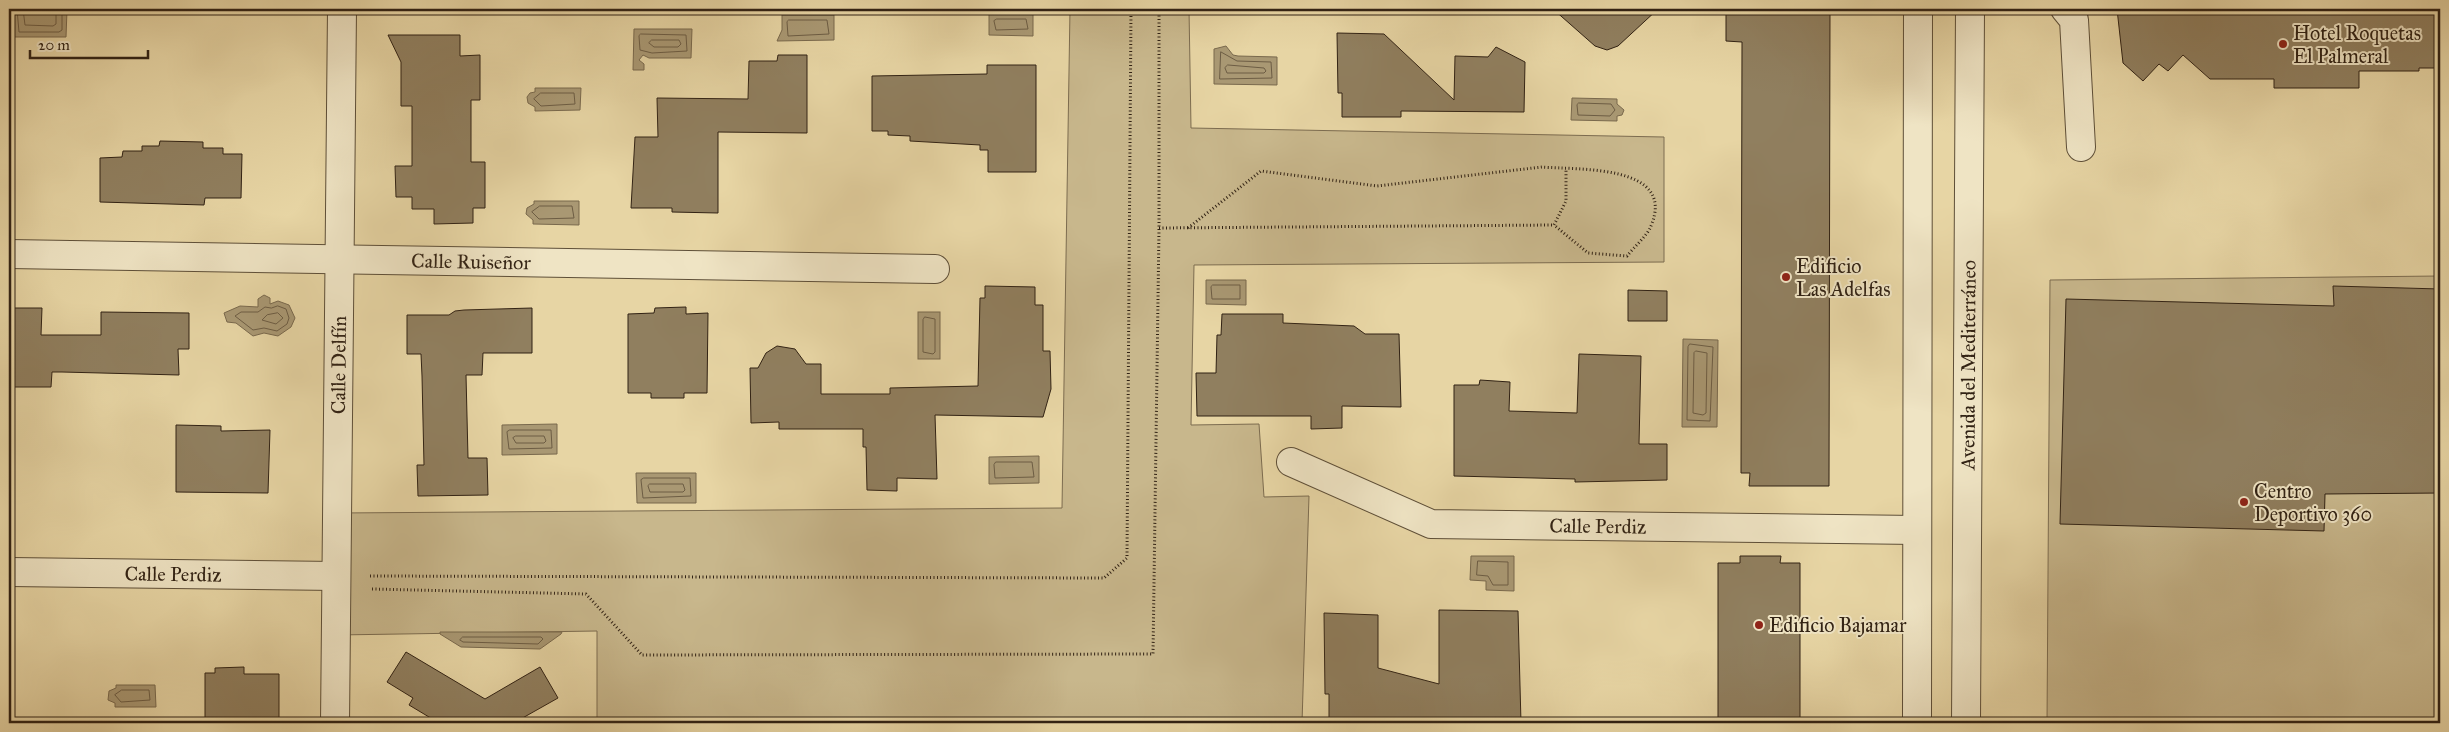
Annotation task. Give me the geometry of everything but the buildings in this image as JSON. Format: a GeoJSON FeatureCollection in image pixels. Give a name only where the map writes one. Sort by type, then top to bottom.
{"type":"FeatureCollection","features":[{"type":"Feature","properties":{"kind":"street","name":"Calle Delfín"},"geometry":{"type":"LineString","coordinates":[[335,723],[338,260],[342,9]]}},
{"type":"Feature","properties":{"kind":"street"},"geometry":{"type":"LineString","coordinates":[[1917,723],[1918,9]]}},
{"type":"Feature","properties":{"kind":"street","name":"Avenida del Mediterráneo"},"geometry":{"type":"LineString","coordinates":[[1966,723],[1970,9]]}},
{"type":"Feature","properties":{"kind":"street"},"geometry":{"type":"LineString","coordinates":[[2065,9],[2074,20],[2081,147]]}},
{"type":"Feature","properties":{"kind":"street","name":"Calle Ruiseñor"},"geometry":{"type":"LineString","coordinates":[[9,254],[935,269]]}},
{"type":"Feature","properties":{"kind":"street","name":"Calle Perdiz"},"geometry":{"type":"LineString","coordinates":[[1291,462],[1431,524],[1917,530]]}},
{"type":"Feature","properties":{"kind":"street","name":"Calle Perdiz"},"geometry":{"type":"LineString","coordinates":[[9,572],[336,582]]}},
{"type":"Feature","properties":{"kind":"path"},"geometry":{"type":"LineString","coordinates":[[336,582],[1104,578],[1127,558],[1131,9]]}},
{"type":"Feature","properties":{"kind":"path"},"geometry":{"type":"LineString","coordinates":[[336,582],[586,594],[642,655],[1154,654],[1159,228],[1158,9]]}},
{"type":"Feature","properties":{"kind":"path"},"geometry":{"type":"LineString","coordinates":[[1159,228],[1188,228],[1554,225],[1588,253],[1627,256],[1651,227],[1656,205],[1648,187],[1625,174],[1542,167],[1377,186],[1261,171],[1188,228]]}},
{"type":"Feature","properties":{"kind":"path"},"geometry":{"type":"LineString","coordinates":[[1554,225],[1566,201],[1566,169]]}},
{"type":"Feature","properties":{"kind":"shaded area"},"geometry":{"type":"Polygon","coordinates":[[[232,9],[717,9],[342,12],[232,9]]]}},
{"type":"Feature","properties":{"kind":"shaded area"},"geometry":{"type":"Polygon","coordinates":[[[1070,9],[1189,9],[1191,128],[1664,137],[1664,262],[1194,265],[1191,425],[1259,424],[1264,497],[1309,496],[1302,723],[597,723],[597,631],[336,635],[337,513],[1062,508],[1070,9]]]}},
{"type":"Feature","properties":{"kind":"shaded area","name":"Centro Deportivo 360"},"geometry":{"type":"Polygon","coordinates":[[[2440,276],[2440,723],[2047,723],[2050,280],[2440,276]]]}},
{"type":"Feature","properties":{"kind":"water"},"geometry":{"type":"Polygon","coordinates":[[[12,9],[67,10],[66,37],[12,37],[12,9]]]}},
{"type":"Feature","properties":{"kind":"water"},"geometry":{"type":"Polygon","coordinates":[[[989,14],[1033,14],[1033,36],[989,35],[989,14]]]}},
{"type":"Feature","properties":{"kind":"water"},"geometry":{"type":"Polygon","coordinates":[[[782,15],[834,15],[834,40],[777,41],[782,30],[782,15]]]}},
{"type":"Feature","properties":{"kind":"water"},"geometry":{"type":"Polygon","coordinates":[[[634,29],[692,29],[691,58],[649,58],[643,55],[639,60],[644,64],[644,70],[633,70],[634,29]]]}},
{"type":"Feature","properties":{"kind":"water"},"geometry":{"type":"Polygon","coordinates":[[[1226,46],[1233,55],[1277,57],[1277,85],[1214,84],[1214,49],[1226,46]]]}},
{"type":"Feature","properties":{"kind":"water"},"geometry":{"type":"Polygon","coordinates":[[[535,88],[581,88],[580,110],[535,111],[535,107],[528,103],[527,97],[530,93],[535,92],[535,88]]]}},
{"type":"Feature","properties":{"kind":"water"},"geometry":{"type":"Polygon","coordinates":[[[1572,98],[1617,99],[1617,104],[1624,110],[1622,115],[1617,116],[1617,121],[1571,120],[1572,98]]]}},
{"type":"Feature","properties":{"kind":"water"},"geometry":{"type":"Polygon","coordinates":[[[534,201],[579,201],[579,225],[533,224],[533,220],[526,214],[527,208],[534,204],[534,201]]]}},
{"type":"Feature","properties":{"kind":"water"},"geometry":{"type":"Polygon","coordinates":[[[1206,280],[1246,280],[1246,305],[1206,304],[1206,280]]]}},
{"type":"Feature","properties":{"kind":"water"},"geometry":{"type":"Polygon","coordinates":[[[264,295],[270,298],[270,304],[278,301],[289,305],[295,318],[291,327],[278,336],[264,333],[253,336],[236,323],[227,322],[224,313],[240,306],[258,307],[258,299],[264,295]]]}},
{"type":"Feature","properties":{"kind":"water"},"geometry":{"type":"Polygon","coordinates":[[[918,312],[940,312],[940,359],[918,359],[918,312]]]}},
{"type":"Feature","properties":{"kind":"water"},"geometry":{"type":"Polygon","coordinates":[[[1683,339],[1718,340],[1717,427],[1682,427],[1683,339]]]}},
{"type":"Feature","properties":{"kind":"water"},"geometry":{"type":"Polygon","coordinates":[[[557,424],[557,454],[502,455],[502,425],[557,424]]]}},
{"type":"Feature","properties":{"kind":"water"},"geometry":{"type":"Polygon","coordinates":[[[1039,456],[1039,483],[989,484],[989,457],[1039,456]]]}},
{"type":"Feature","properties":{"kind":"water"},"geometry":{"type":"Polygon","coordinates":[[[636,473],[696,473],[696,503],[637,503],[636,473]]]}},
{"type":"Feature","properties":{"kind":"water"},"geometry":{"type":"Polygon","coordinates":[[[1471,556],[1514,556],[1514,591],[1486,590],[1486,581],[1470,580],[1471,556]]]}},
{"type":"Feature","properties":{"kind":"water"},"geometry":{"type":"Polygon","coordinates":[[[440,632],[562,632],[540,649],[461,647],[440,634],[440,632]]]}},
{"type":"Feature","properties":{"kind":"water"},"geometry":{"type":"Polygon","coordinates":[[[116,685],[155,685],[156,707],[115,707],[115,703],[108,700],[109,691],[116,688],[116,685]]]}},
{"type":"Feature","properties":{"kind":"place","name":"Hotel Roquetas El Palmeral"},"geometry":{"type":"Point","coordinates":[2283,44]}},
{"type":"Feature","properties":{"kind":"place","name":"Edificio Las Adelfas"},"geometry":{"type":"Point","coordinates":[1786,277]}},
{"type":"Feature","properties":{"kind":"place","name":"Centro Deportivo 360"},"geometry":{"type":"Point","coordinates":[2244,502]}},
{"type":"Feature","properties":{"kind":"place","name":"Edificio Bajamar"},"geometry":{"type":"Point","coordinates":[1759,625]}}]}
